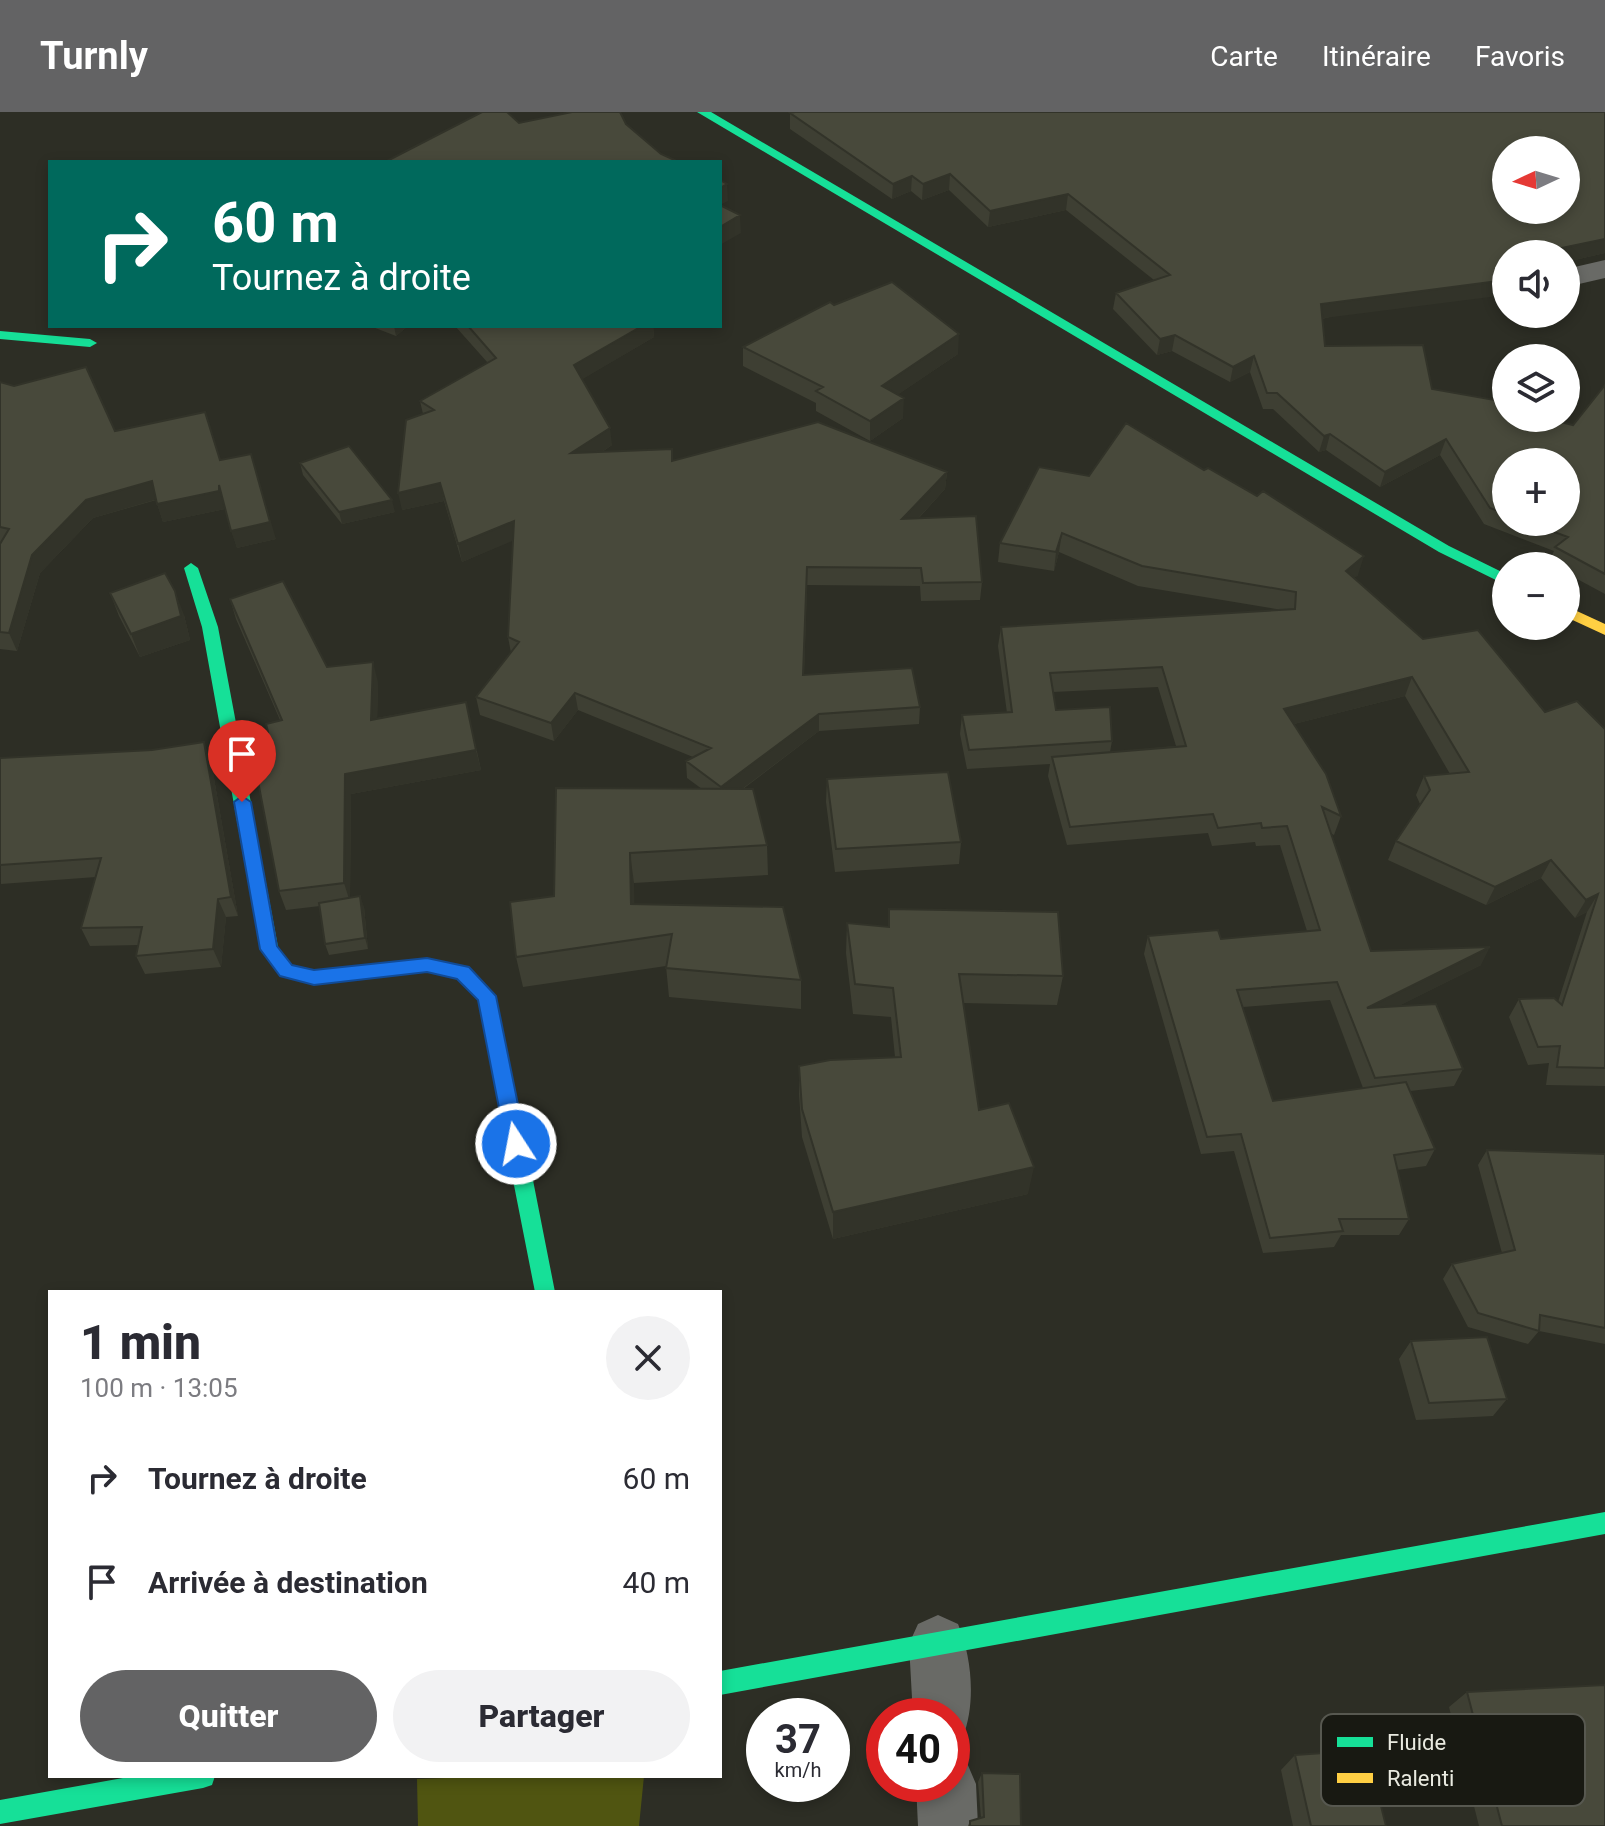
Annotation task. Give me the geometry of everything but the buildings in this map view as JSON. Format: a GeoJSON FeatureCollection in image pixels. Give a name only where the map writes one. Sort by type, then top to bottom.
{"type":"FeatureCollection","features":[{"type":"Feature","properties":{"kind":"street"},"geometry":{"type":"LineString","coordinates":[[703,112],[1444,549],[1492,573]]}},
{"type":"Feature","properties":{"kind":"street"},"geometry":{"type":"LineString","coordinates":[[1580,275],[1605,269]]}},
{"type":"Feature","properties":{"kind":"street"},"geometry":{"type":"LineString","coordinates":[[0,335],[90,343]]}},
{"type":"Feature","properties":{"kind":"street"},"geometry":{"type":"LineString","coordinates":[[191,568],[210,627],[269,949],[286,971],[314,978],[427,965],[462,972],[487,996],[545,1290]]}},
{"type":"Feature","properties":{"kind":"street"},"geometry":{"type":"LineString","coordinates":[[1580,618],[1605,630]]}},
{"type":"Feature","properties":{"kind":"street"},"geometry":{"type":"LineString","coordinates":[[722,1683],[1605,1523]]}},
{"type":"Feature","properties":{"kind":"street"},"geometry":{"type":"LineString","coordinates":[[938,1644],[941,1698]]}},
{"type":"Feature","properties":{"kind":"street"},"geometry":{"type":"LineString","coordinates":[[0,1812],[192,1778]]}},
{"type":"Feature","properties":{"kind":"street"},"geometry":{"type":"LineString","coordinates":[[947,1802],[948,1826]]}},
{"type":"Feature","properties":{"kind":"green space"},"geometry":{"type":"Polygon","coordinates":[[[644,1778],[639,1826],[418,1826],[417,1779],[644,1778]]]}},
{"type":"Feature","properties":{"kind":"traffic: fast"},"geometry":{"type":"LineString","coordinates":[[703,112],[1444,549],[1492,573]]}},
{"type":"Feature","properties":{"kind":"traffic: fast"},"geometry":{"type":"LineString","coordinates":[[0,335],[90,343]]}},
{"type":"Feature","properties":{"kind":"traffic: fast"},"geometry":{"type":"LineString","coordinates":[[191,568],[210,627],[269,949],[286,971],[314,978],[399,968]]}},
{"type":"Feature","properties":{"kind":"traffic: fast"},"geometry":{"type":"LineString","coordinates":[[521,1170],[545,1290]]}},
{"type":"Feature","properties":{"kind":"traffic: fast"},"geometry":{"type":"LineString","coordinates":[[722,1683],[1605,1523]]}},
{"type":"Feature","properties":{"kind":"traffic: fast"},"geometry":{"type":"LineString","coordinates":[[0,1812],[192,1778]]}},
{"type":"Feature","properties":{"kind":"traffic: slow"},"geometry":{"type":"LineString","coordinates":[[1580,618],[1605,630]]}},
{"type":"Feature","properties":{"kind":"traffic: slow"},"geometry":{"type":"LineString","coordinates":[[399,968],[427,965],[462,972],[487,996],[521,1170]]}},
{"type":"Feature","properties":{"kind":"route"},"geometry":{"type":"LineString","coordinates":[[242,802],[269,949],[286,971],[314,978],[427,965],[462,972],[487,996],[516,1144]]}}]}
